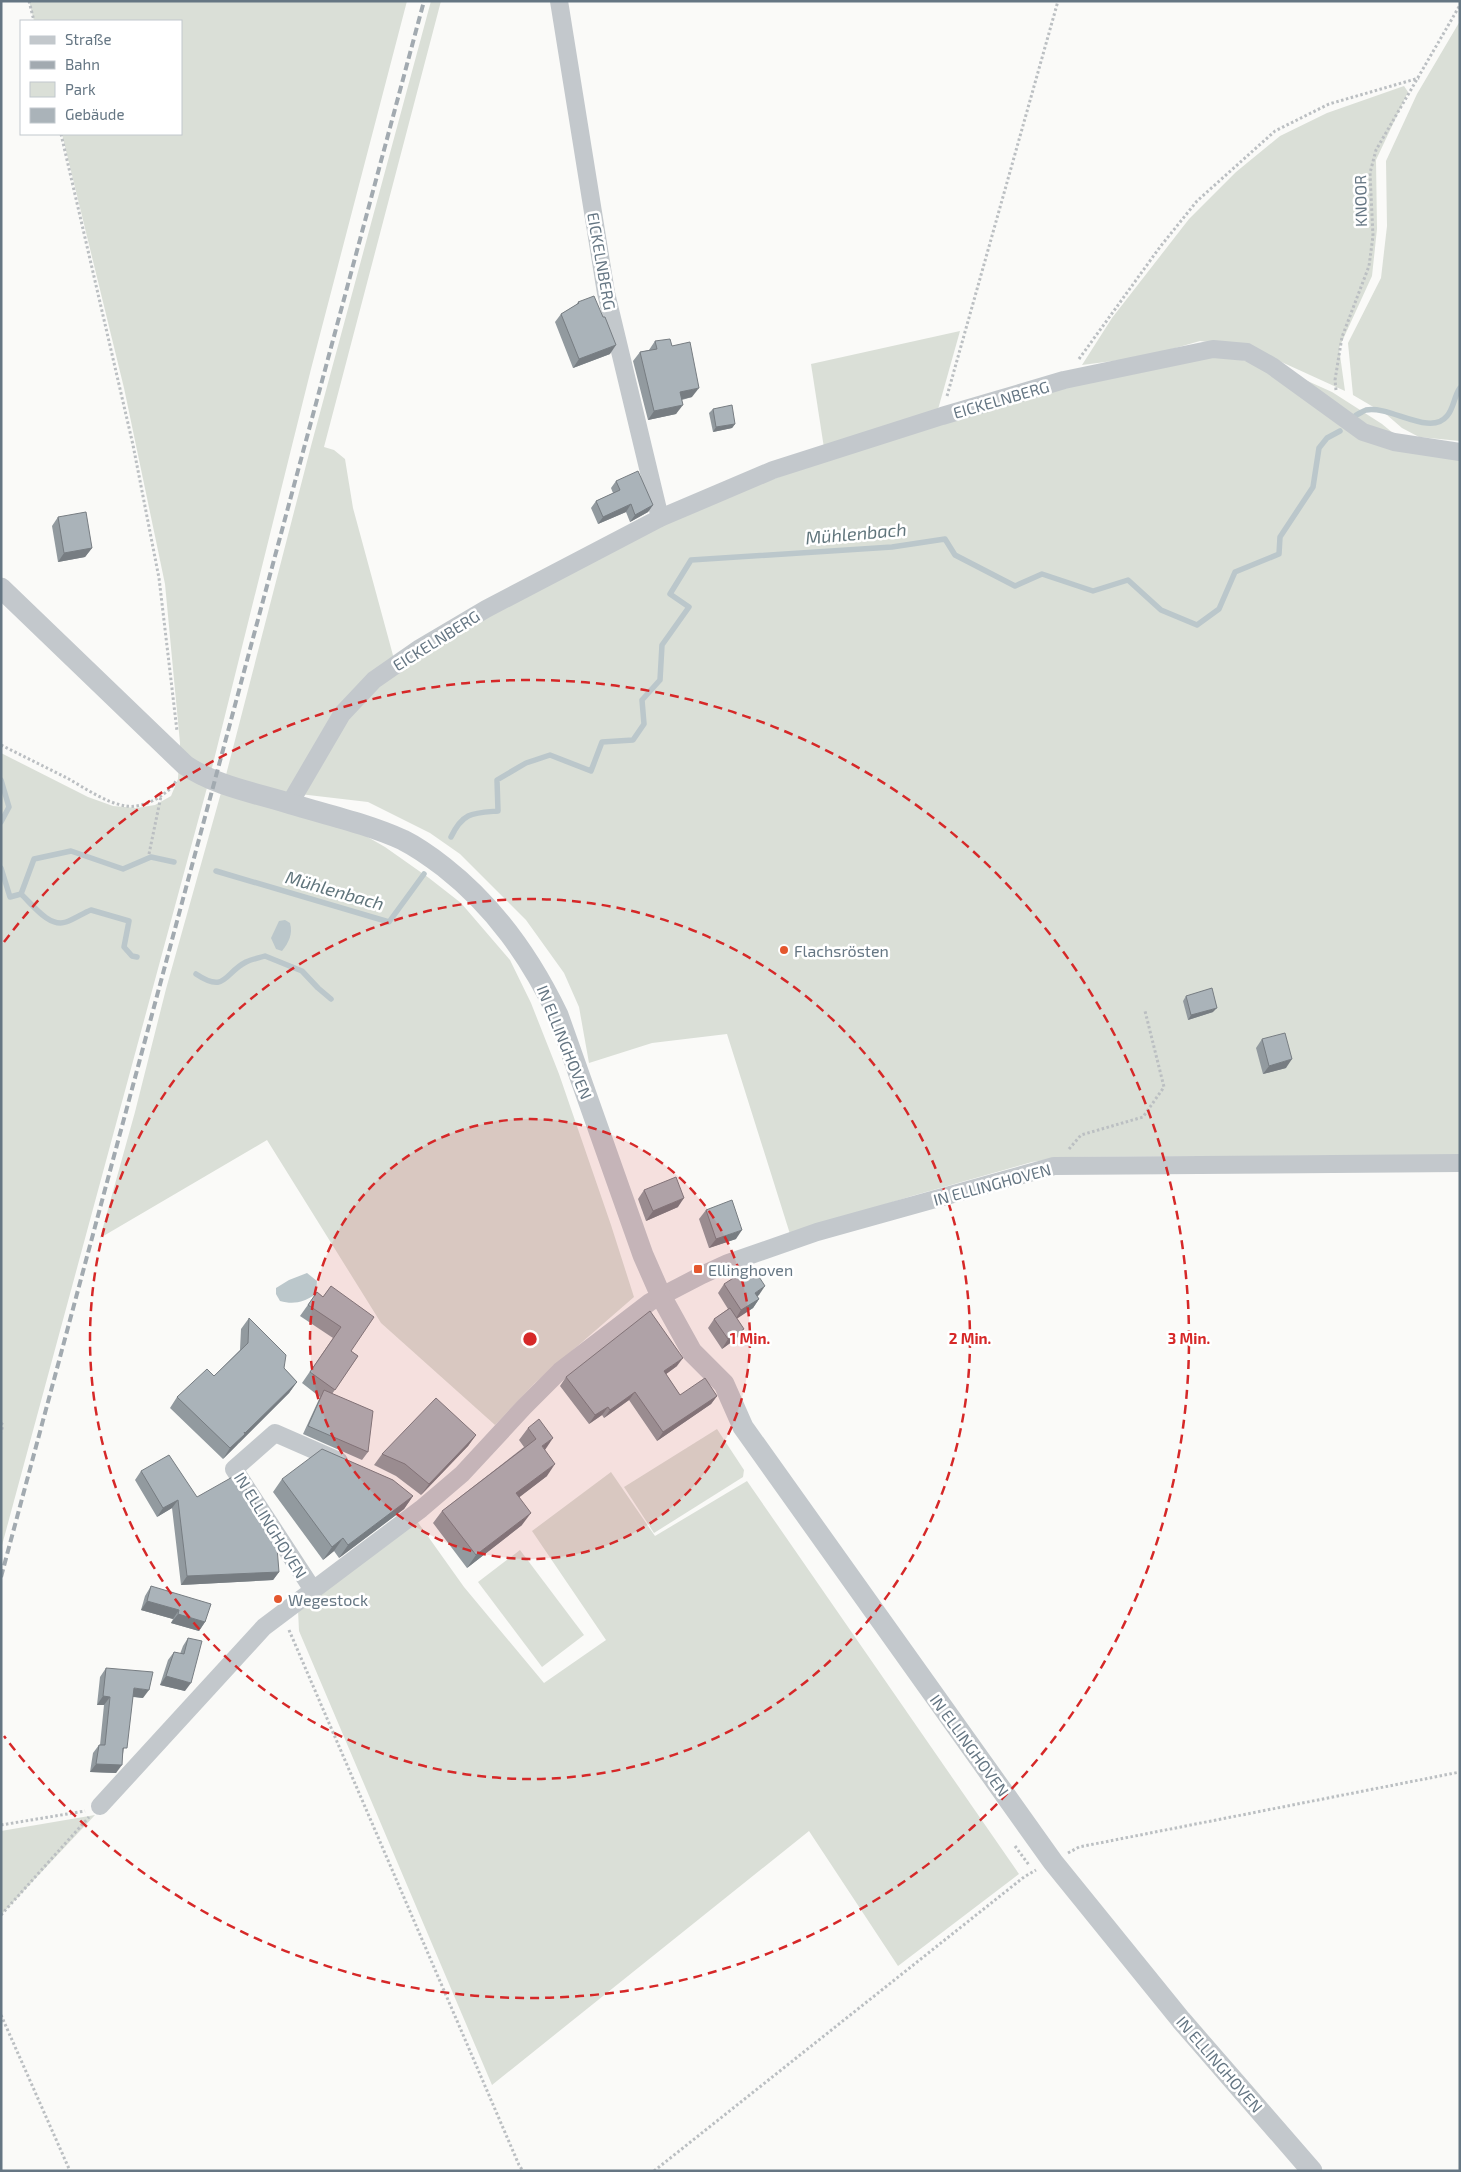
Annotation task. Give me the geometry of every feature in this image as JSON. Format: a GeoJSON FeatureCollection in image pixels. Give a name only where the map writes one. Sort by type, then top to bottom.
{"type":"FeatureCollection","features":[{"type":"Feature","properties":{"kind":"street","name":"EICKELNBERG"},"geometry":{"type":"LineString","coordinates":[[559,1],[606,293],[660,518]]}},
{"type":"Feature","properties":{"kind":"street","name":"EICKELNBERG"},"geometry":{"type":"LineString","coordinates":[[290,803],[342,714],[374,680],[420,648],[486,609],[660,518],[773,470],[942,416],[1064,380],[1213,349],[1247,352],[1272,366],[1363,432],[1394,442],[1460,452]]}},
{"type":"Feature","properties":{"kind":"street"},"geometry":{"type":"LineString","coordinates":[[1,588],[179,759],[196,773],[290,803]]}},
{"type":"Feature","properties":{"kind":"street","name":"IN ELLINGHOVEN"},"geometry":{"type":"LineString","coordinates":[[290,803],[403,840],[432,857],[463,882],[501,921],[542,981],[558,1015],[643,1255],[662,1296],[692,1352],[724,1384],[743,1427],[1053,1862],[1181,2020],[1312,2171]]}},
{"type":"Feature","properties":{"kind":"street","name":"IN ELLINGHOVEN"},"geometry":{"type":"LineString","coordinates":[[100,1806],[264,1627],[421,1509],[462,1474],[560,1371],[650,1302],[728,1263],[808,1235],[1054,1166],[1460,1164]]}},
{"type":"Feature","properties":{"kind":"street","name":"IN ELLINGHOVEN"},"geometry":{"type":"LineString","coordinates":[[313,1590],[234,1469],[275,1433],[355,1468]]}},
{"type":"Feature","properties":{"kind":"street"},"geometry":{"type":"LineString","coordinates":[[406,1496],[421,1509]]}},
{"type":"Feature","properties":{"kind":"path"},"geometry":{"type":"LineString","coordinates":[[30,1],[34,20]]}},
{"type":"Feature","properties":{"kind":"path"},"geometry":{"type":"LineString","coordinates":[[942,416],[1058,1]]}},
{"type":"Feature","properties":{"kind":"path","name":"KNOOR"},"geometry":{"type":"LineString","coordinates":[[1338,413],[1335,380],[1342,337],[1369,266],[1372,243],[1370,173],[1376,150],[1460,5]]}},
{"type":"Feature","properties":{"kind":"path"},"geometry":{"type":"LineString","coordinates":[[1064,380],[1160,247],[1198,201],[1275,131],[1330,104],[1419,78]]}},
{"type":"Feature","properties":{"kind":"path"},"geometry":{"type":"LineString","coordinates":[[1,745],[105,799],[126,806],[138,806],[161,795],[172,787],[179,759],[159,578],[133,445],[61,135]]}},
{"type":"Feature","properties":{"kind":"path"},"geometry":{"type":"LineString","coordinates":[[149,854],[161,795]]}},
{"type":"Feature","properties":{"kind":"path"},"geometry":{"type":"LineString","coordinates":[[1054,1166],[1081,1135],[1143,1117],[1164,1087],[1145,1011]]}},
{"type":"Feature","properties":{"kind":"path"},"geometry":{"type":"LineString","coordinates":[[1,1423],[3,1425],[1,1432]]}},
{"type":"Feature","properties":{"kind":"path"},"geometry":{"type":"LineString","coordinates":[[282,1613],[523,2171]]}},
{"type":"Feature","properties":{"kind":"path"},"geometry":{"type":"LineString","coordinates":[[1053,1862],[1079,1847],[1460,1772]]}},
{"type":"Feature","properties":{"kind":"path"},"geometry":{"type":"LineString","coordinates":[[1,1825],[100,1806]]}},
{"type":"Feature","properties":{"kind":"path"},"geometry":{"type":"LineString","coordinates":[[1,1915],[100,1806]]}},
{"type":"Feature","properties":{"kind":"path"},"geometry":{"type":"LineString","coordinates":[[654,2171],[1024,1877]]}},
{"type":"Feature","properties":{"kind":"path"},"geometry":{"type":"LineString","coordinates":[[1,2015],[70,2171]]}},
{"type":"Feature","properties":{"kind":"green space"},"geometry":{"type":"Polygon","coordinates":[[[29,1],[407,1],[311,369],[208,784],[1,1549],[1,753],[88,797],[113,806],[136,808],[155,805],[171,796],[178,779],[180,743],[165,584],[124,388],[62,135],[182,135],[182,20],[34,20],[29,1]]]}},
{"type":"Feature","properties":{"kind":"green space"},"geometry":{"type":"Polygon","coordinates":[[[431,1],[441,1],[324,447],[334,450],[345,459],[353,508],[394,659],[626,539],[768,481],[858,448],[1199,350],[1281,369],[1332,392],[1382,424],[1405,443],[1460,453],[1460,1155],[1068,1157],[1032,1162],[912,1196],[790,1234],[727,1034],[652,1043],[589,1063],[579,1007],[564,973],[526,920],[460,854],[430,833],[368,802],[291,793],[385,847],[429,878],[461,903],[510,960],[531,1003],[559,1074],[634,1297],[535,1383],[495,1425],[381,1323],[267,1140],[100,1238],[135,1112],[166,989],[226,775],[311,446],[431,1]]]}},
{"type":"Feature","properties":{"kind":"green space"},"geometry":{"type":"Polygon","coordinates":[[[1460,21],[1460,441],[1419,437],[1402,428],[1387,415],[1353,395],[1348,343],[1381,278],[1387,226],[1386,161],[1417,94],[1460,21]]]}},
{"type":"Feature","properties":{"kind":"green space"},"geometry":{"type":"Polygon","coordinates":[[[1404,86],[1408,92],[1376,160],[1377,229],[1372,276],[1339,348],[1345,391],[1249,347],[1200,341],[1144,357],[1082,365],[1112,318],[1189,219],[1236,172],[1280,136],[1327,113],[1404,86]]]}},
{"type":"Feature","properties":{"kind":"green space"},"geometry":{"type":"Polygon","coordinates":[[[960,331],[937,413],[824,448],[811,364],[960,331]]]}},
{"type":"Feature","properties":{"kind":"green space"},"geometry":{"type":"Polygon","coordinates":[[[717,1429],[744,1470],[743,1477],[654,1533],[624,1487],[717,1429]]]}},
{"type":"Feature","properties":{"kind":"green space"},"geometry":{"type":"Polygon","coordinates":[[[611,1472],[655,1536],[747,1481],[1019,1874],[898,1966],[809,1831],[492,2085],[299,1631],[298,1610],[417,1521],[464,1587],[544,1683],[606,1640],[532,1531],[611,1472]]]}},
{"type":"Feature","properties":{"kind":"green space"},"geometry":{"type":"Polygon","coordinates":[[[520,1550],[584,1635],[542,1667],[478,1582],[520,1550]]]}},
{"type":"Feature","properties":{"kind":"green space"},"geometry":{"type":"Polygon","coordinates":[[[95,1815],[1,1915],[1,1831],[95,1815]]]}},
{"type":"Feature","properties":{"kind":"shaded area"},"geometry":{"type":"Polygon","coordinates":[[[285,920],[290,923],[291,934],[282,951],[276,949],[271,938],[279,921],[285,920]]]}},
{"type":"Feature","properties":{"kind":"shaded area"},"geometry":{"type":"Polygon","coordinates":[[[307,1273],[317,1281],[316,1294],[299,1302],[280,1301],[276,1294],[276,1288],[289,1280],[307,1273]]]}},
{"type":"Feature","properties":{"kind":"building"},"geometry":{"type":"Polygon","coordinates":[[[594,296],[616,345],[579,359],[561,314],[578,302],[594,296]]]}},
{"type":"Feature","properties":{"kind":"building"},"geometry":{"type":"Polygon","coordinates":[[[670,339],[672,346],[690,342],[699,388],[680,392],[683,405],[654,411],[640,352],[657,349],[655,341],[670,339]]]}},
{"type":"Feature","properties":{"kind":"building"},"geometry":{"type":"Polygon","coordinates":[[[732,405],[735,424],[716,427],[713,409],[732,405]]]}},
{"type":"Feature","properties":{"kind":"building"},"geometry":{"type":"Polygon","coordinates":[[[638,471],[653,505],[635,515],[631,504],[603,517],[596,501],[620,490],[616,481],[638,471]]]}},
{"type":"Feature","properties":{"kind":"building"},"geometry":{"type":"Polygon","coordinates":[[[86,512],[92,548],[64,553],[58,517],[86,512]]]}},
{"type":"Feature","properties":{"kind":"building"},"geometry":{"type":"Polygon","coordinates":[[[1212,988],[1217,1008],[1191,1015],[1186,996],[1212,988]]]}},
{"type":"Feature","properties":{"kind":"building"},"geometry":{"type":"Polygon","coordinates":[[[1285,1033],[1292,1059],[1269,1066],[1262,1039],[1285,1033]]]}},
{"type":"Feature","properties":{"kind":"building"},"geometry":{"type":"Polygon","coordinates":[[[676,1177],[684,1198],[653,1211],[644,1190],[676,1177]]]}},
{"type":"Feature","properties":{"kind":"building"},"geometry":{"type":"Polygon","coordinates":[[[732,1200],[742,1230],[716,1239],[706,1210],[732,1200]]]}},
{"type":"Feature","properties":{"kind":"building"},"geometry":{"type":"Polygon","coordinates":[[[752,1266],[765,1286],[755,1293],[759,1299],[741,1310],[724,1284],[752,1266]]]}},
{"type":"Feature","properties":{"kind":"building"},"geometry":{"type":"Polygon","coordinates":[[[331,1286],[374,1317],[351,1351],[358,1356],[335,1390],[310,1372],[341,1327],[308,1305],[317,1292],[323,1297],[331,1286]]]}},
{"type":"Feature","properties":{"kind":"building"},"geometry":{"type":"Polygon","coordinates":[[[730,1308],[744,1329],[728,1339],[714,1319],[730,1308]]]}},
{"type":"Feature","properties":{"kind":"building"},"geometry":{"type":"Polygon","coordinates":[[[650,1311],[683,1358],[664,1371],[680,1395],[705,1378],[717,1396],[663,1432],[635,1392],[610,1410],[608,1407],[595,1415],[566,1377],[650,1311]]]}},
{"type":"Feature","properties":{"kind":"building"},"geometry":{"type":"Polygon","coordinates":[[[249,1318],[286,1355],[284,1368],[297,1382],[244,1432],[245,1434],[230,1448],[177,1397],[207,1369],[214,1376],[248,1343],[249,1318]]]}},
{"type":"Feature","properties":{"kind":"building"},"geometry":{"type":"Polygon","coordinates":[[[324,1390],[373,1411],[368,1452],[308,1426],[324,1390]]]}},
{"type":"Feature","properties":{"kind":"building"},"geometry":{"type":"Polygon","coordinates":[[[436,1398],[476,1435],[429,1484],[405,1464],[382,1454],[436,1398]]]}},
{"type":"Feature","properties":{"kind":"building"},"geometry":{"type":"Polygon","coordinates":[[[539,1419],[553,1438],[542,1446],[555,1464],[516,1493],[531,1513],[476,1555],[442,1511],[536,1439],[528,1428],[539,1419]]]}},
{"type":"Feature","properties":{"kind":"building"},"geometry":{"type":"Polygon","coordinates":[[[322,1449],[393,1480],[413,1496],[348,1545],[343,1538],[332,1547],[282,1479],[322,1449]]]}},
{"type":"Feature","properties":{"kind":"building"},"geometry":{"type":"Polygon","coordinates":[[[169,1455],[197,1497],[236,1475],[241,1486],[244,1486],[256,1504],[258,1514],[262,1513],[268,1526],[276,1535],[279,1572],[187,1576],[178,1500],[163,1508],[141,1471],[169,1455]]]}},
{"type":"Feature","properties":{"kind":"building"},"geometry":{"type":"Polygon","coordinates":[[[151,1586],[211,1604],[205,1622],[178,1614],[179,1610],[147,1601],[151,1586]]]}},
{"type":"Feature","properties":{"kind":"building"},"geometry":{"type":"Polygon","coordinates":[[[188,1638],[202,1641],[191,1683],[166,1676],[174,1652],[184,1654],[188,1638]]]}},
{"type":"Feature","properties":{"kind":"building"},"geometry":{"type":"Polygon","coordinates":[[[106,1668],[153,1672],[149,1690],[134,1688],[127,1748],[123,1748],[122,1765],[96,1764],[99,1745],[105,1745],[110,1697],[103,1696],[106,1668]]]}},
{"type":"Feature","properties":{"kind":"waterway","name":"Mühlenbach"},"geometry":{"type":"LineString","coordinates":[[1356,415],[1366,410],[1376,410],[1420,422],[1440,422],[1449,413],[1460,388]]}},
{"type":"Feature","properties":{"kind":"waterway","name":"Mühlenbach"},"geometry":{"type":"LineString","coordinates":[[451,837],[460,823],[470,815],[498,811],[497,780],[526,763],[550,755],[591,771],[602,742],[633,740],[644,724],[642,700],[660,680],[662,645],[689,607],[670,594],[691,560],[892,547],[945,539],[955,555],[1015,586],[1042,574],[1093,591],[1128,580],[1161,610],[1197,625],[1219,609],[1235,572],[1279,554],[1280,537],[1313,487],[1319,448],[1327,438],[1340,431]]}},
{"type":"Feature","properties":{"kind":"waterway","name":"Mühlenbach"},"geometry":{"type":"LineString","coordinates":[[1,780],[9,807],[1,822]]}},
{"type":"Feature","properties":{"kind":"waterway","name":"Mühlenbach"},"geometry":{"type":"LineString","coordinates":[[1,868],[10,897],[21,894],[34,859],[71,851],[123,869],[151,857],[174,862]]}},
{"type":"Feature","properties":{"kind":"waterway","name":"Mühlenbach"},"geometry":{"type":"LineString","coordinates":[[216,871],[389,922],[424,874]]}},
{"type":"Feature","properties":{"kind":"waterway"},"geometry":{"type":"LineString","coordinates":[[21,894],[41,914],[53,922],[66,922],[91,910],[129,921],[124,947],[132,956],[137,957]]}},
{"type":"Feature","properties":{"kind":"waterway"},"geometry":{"type":"LineString","coordinates":[[196,974],[206,980],[219,982],[246,962],[265,956],[302,971],[331,999]]}},
{"type":"Feature","properties":{"kind":"railway"},"geometry":{"type":"LineString","coordinates":[[1,1577],[424,1]]}},
{"type":"Feature","properties":{"kind":"place","name":"Flachsrösten"},"geometry":{"type":"Point","coordinates":[784,950]}},
{"type":"Feature","properties":{"kind":"place","name":"Ellinghoven"},"geometry":{"type":"Point","coordinates":[698,1269]}},
{"type":"Feature","properties":{"kind":"place","name":"Wegestock"},"geometry":{"type":"Point","coordinates":[278,1599]}}]}
